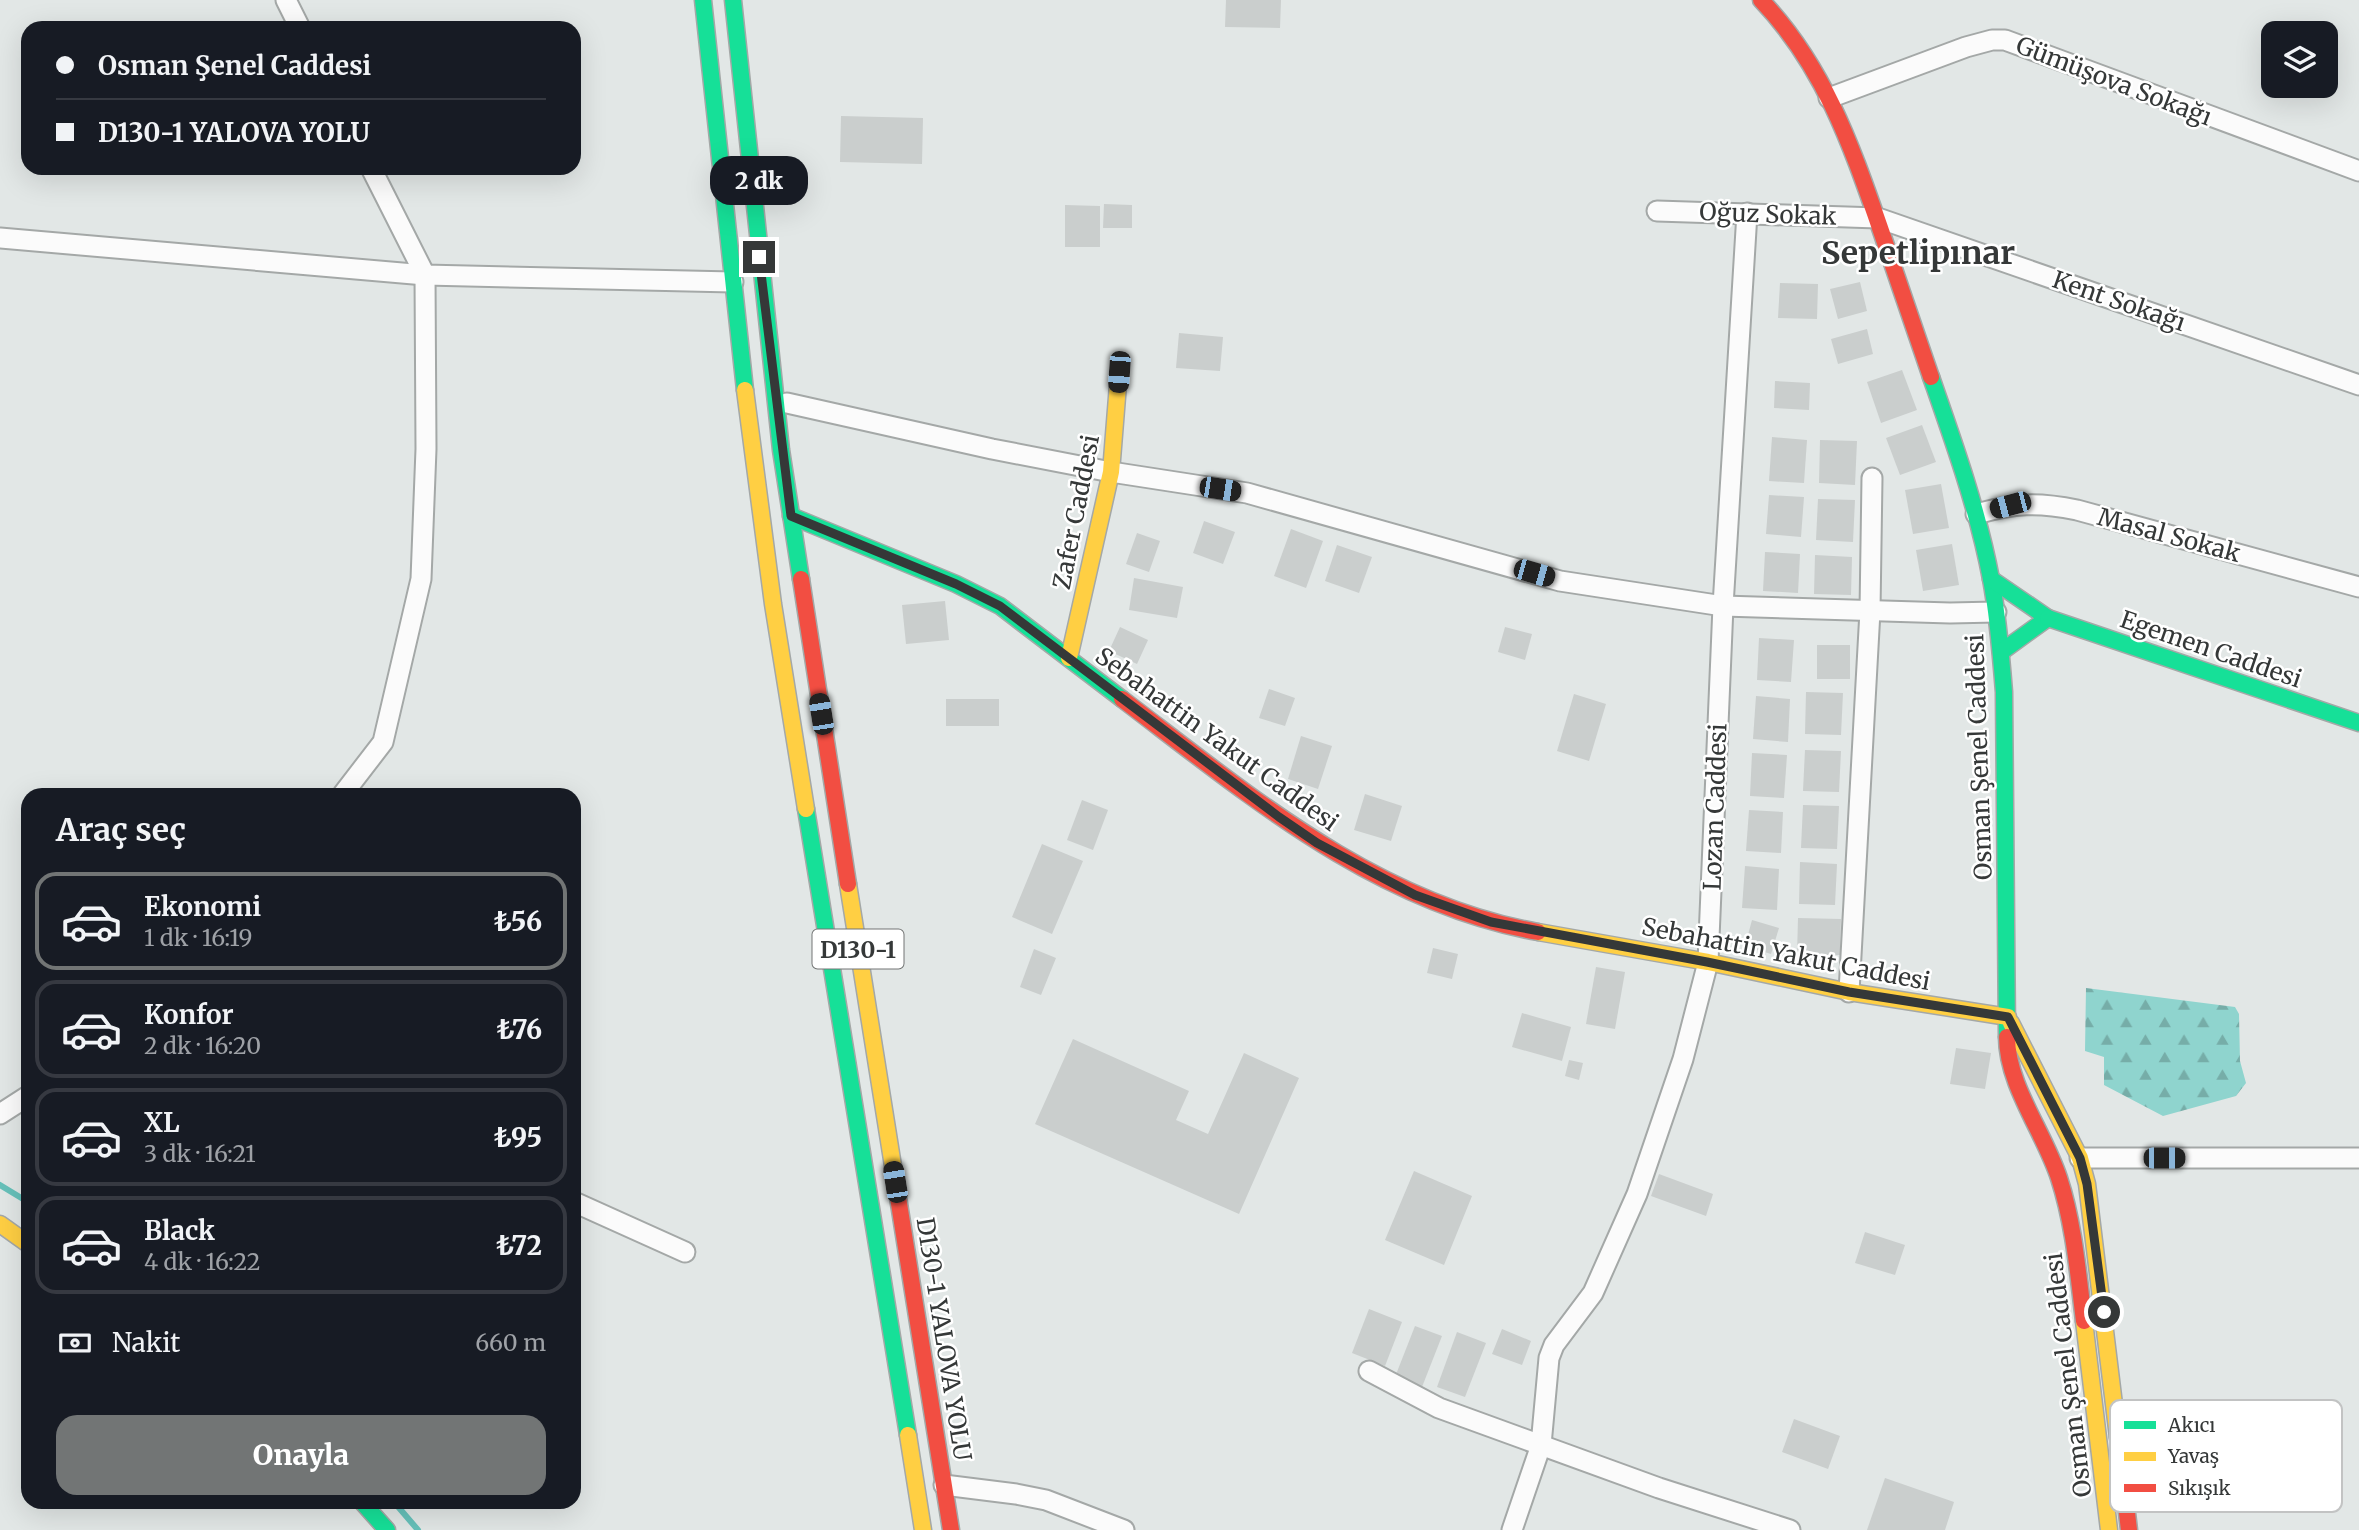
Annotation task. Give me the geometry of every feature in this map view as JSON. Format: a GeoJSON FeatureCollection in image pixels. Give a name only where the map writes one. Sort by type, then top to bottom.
{"type":"FeatureCollection","features":[{"type":"Feature","properties":{"kind":"main road"},"geometry":{"type":"LineString","coordinates":[[703,0],[733,282]]}},
{"type":"Feature","properties":{"kind":"main road","name":"D130-1 YALOVA YOLU"},"geometry":{"type":"LineString","coordinates":[[733,0],[772,367],[951,1530]]}},
{"type":"Feature","properties":{"kind":"main road","name":"Osman Şenel Caddesi"},"geometry":{"type":"LineString","coordinates":[[1761,0],[1788,29],[1829,98],[1850,141],[1976,514],[1991,579],[2001,652],[2005,742],[2007,1053],[2010,1072],[2063,1185],[2072,1226],[2109,1530]]}},
{"type":"Feature","properties":{"kind":"main road","name":"D130-1"},"geometry":{"type":"LineString","coordinates":[[733,282],[772,604],[923,1530]]}},
{"type":"Feature","properties":{"kind":"main road","name":"Zafer Caddesi"},"geometry":{"type":"LineString","coordinates":[[1069,658],[1111,472],[1119,372]]}},
{"type":"Feature","properties":{"kind":"main road","name":"Sebahattin Yakut Caddesi"},"geometry":{"type":"LineString","coordinates":[[797,519],[978,594],[1000,606],[1279,817],[1317,843],[1415,895],[1504,926],[1707,962],[1849,992],[2008,1017]]}},
{"type":"Feature","properties":{"kind":"main road","name":"Egemen Caddesi"},"geometry":{"type":"LineString","coordinates":[[1991,579],[2048,618],[2359,723]]}},
{"type":"Feature","properties":{"kind":"main road"},"geometry":{"type":"LineString","coordinates":[[2001,652],[2048,618]]}},
{"type":"Feature","properties":{"kind":"main road","name":"Osman Şenel Caddesi"},"geometry":{"type":"LineString","coordinates":[[2008,1017],[2080,1158],[2087,1184],[2114,1400]]}},
{"type":"Feature","properties":{"kind":"main road"},"geometry":{"type":"LineString","coordinates":[[0,1224],[21,1239]]}},
{"type":"Feature","properties":{"kind":"main road"},"geometry":{"type":"LineString","coordinates":[[368,1509],[387,1530]]}},
{"type":"Feature","properties":{"kind":"main road","name":"Osman Şenel Caddesi"},"geometry":{"type":"LineString","coordinates":[[2127,1512],[2129,1530]]}},
{"type":"Feature","properties":{"kind":"street"},"geometry":{"type":"LineString","coordinates":[[286,0],[296,21]]}},
{"type":"Feature","properties":{"kind":"street"},"geometry":{"type":"LineString","coordinates":[[747,0],[797,519]]}},
{"type":"Feature","properties":{"kind":"street","name":"Gümüşova Sokağı"},"geometry":{"type":"LineString","coordinates":[[1829,98],[1966,47],[1992,40],[2005,40],[2359,171]]}},
{"type":"Feature","properties":{"kind":"street"},"geometry":{"type":"LineString","coordinates":[[348,788],[383,742],[421,579],[426,449],[425,275],[375,175]]}},
{"type":"Feature","properties":{"kind":"street","name":"Oğuz Sokak"},"geometry":{"type":"LineString","coordinates":[[1657,211],[1878,218]]}},
{"type":"Feature","properties":{"kind":"street","name":"Lozan Caddesi"},"geometry":{"type":"LineString","coordinates":[[1512,1530],[1541,1445],[1549,1358],[1554,1345],[1592,1293],[1637,1194],[1683,1059],[1707,962],[1723,606],[1748,214]]}},
{"type":"Feature","properties":{"kind":"street","name":"Kent Sokağı"},"geometry":{"type":"LineString","coordinates":[[1878,218],[2359,384]]}},
{"type":"Feature","properties":{"kind":"street"},"geometry":{"type":"LineString","coordinates":[[0,238],[425,275],[733,282]]}},
{"type":"Feature","properties":{"kind":"street"},"geometry":{"type":"LineString","coordinates":[[787,403],[992,449],[1247,494],[1560,581],[1723,606],[1996,612]]}},
{"type":"Feature","properties":{"kind":"street"},"geometry":{"type":"LineString","coordinates":[[1849,992],[1870,611],[1872,478]]}},
{"type":"Feature","properties":{"kind":"street","name":"Masal Sokak"},"geometry":{"type":"LineString","coordinates":[[1976,514],[2010,505],[2031,503],[2077,510],[2359,587]]}},
{"type":"Feature","properties":{"kind":"street"},"geometry":{"type":"LineString","coordinates":[[0,1114],[21,1100]]}},
{"type":"Feature","properties":{"kind":"street"},"geometry":{"type":"LineString","coordinates":[[2080,1158],[2359,1158]]}},
{"type":"Feature","properties":{"kind":"street"},"geometry":{"type":"LineString","coordinates":[[581,1205],[685,1252]]}},
{"type":"Feature","properties":{"kind":"street"},"geometry":{"type":"LineString","coordinates":[[1369,1371],[1439,1408],[1659,1488],[1790,1530]]}},
{"type":"Feature","properties":{"kind":"street"},"geometry":{"type":"LineString","coordinates":[[944,1485],[1046,1500],[1124,1530]]}},
{"type":"Feature","properties":{"kind":"green space"},"geometry":{"type":"Polygon","coordinates":[[[2086,988],[2235,1007],[2239,1014],[2240,1061],[2246,1083],[2236,1096],[2163,1116],[2104,1085],[2104,1057],[2085,1051],[2086,988]]]}},
{"type":"Feature","properties":{"kind":"building"},"geometry":{"type":"Polygon","coordinates":[[[1226,0],[1281,0],[1280,28],[1225,27],[1226,0]]]}},
{"type":"Feature","properties":{"kind":"building"},"geometry":{"type":"Polygon","coordinates":[[[841,116],[923,118],[922,164],[840,162],[841,116]]]}},
{"type":"Feature","properties":{"kind":"building"},"geometry":{"type":"Polygon","coordinates":[[[1104,204],[1132,205],[1132,228],[1103,228],[1104,204]]]}},
{"type":"Feature","properties":{"kind":"building"},"geometry":{"type":"Polygon","coordinates":[[[1065,205],[1100,206],[1100,247],[1065,247],[1065,205]]]}},
{"type":"Feature","properties":{"kind":"building"},"geometry":{"type":"Polygon","coordinates":[[[1860,282],[1867,311],[1838,319],[1830,289],[1860,282]]]}},
{"type":"Feature","properties":{"kind":"building"},"geometry":{"type":"Polygon","coordinates":[[[1780,283],[1818,284],[1817,319],[1778,318],[1780,283]]]}},
{"type":"Feature","properties":{"kind":"building"},"geometry":{"type":"Polygon","coordinates":[[[1867,329],[1873,354],[1838,364],[1831,339],[1867,329]]]}},
{"type":"Feature","properties":{"kind":"building"},"geometry":{"type":"Polygon","coordinates":[[[1179,333],[1223,337],[1220,371],[1176,368],[1179,333]]]}},
{"type":"Feature","properties":{"kind":"building"},"geometry":{"type":"Polygon","coordinates":[[[1902,370],[1917,410],[1881,423],[1867,382],[1902,370]]]}},
{"type":"Feature","properties":{"kind":"building"},"geometry":{"type":"Polygon","coordinates":[[[1775,381],[1810,383],[1809,410],[1774,408],[1775,381]]]}},
{"type":"Feature","properties":{"kind":"building"},"geometry":{"type":"Polygon","coordinates":[[[1922,425],[1936,462],[1900,475],[1886,438],[1922,425]]]}},
{"type":"Feature","properties":{"kind":"building"},"geometry":{"type":"Polygon","coordinates":[[[1772,437],[1807,440],[1804,483],[1769,481],[1772,437]]]}},
{"type":"Feature","properties":{"kind":"building"},"geometry":{"type":"Polygon","coordinates":[[[1820,440],[1857,441],[1855,485],[1819,483],[1820,440]]]}},
{"type":"Feature","properties":{"kind":"building"},"geometry":{"type":"Polygon","coordinates":[[[1941,484],[1949,528],[1913,534],[1905,490],[1941,484]]]}},
{"type":"Feature","properties":{"kind":"building"},"geometry":{"type":"Polygon","coordinates":[[[1769,495],[1804,497],[1801,537],[1766,534],[1769,495]]]}},
{"type":"Feature","properties":{"kind":"building"},"geometry":{"type":"Polygon","coordinates":[[[1818,499],[1855,500],[1853,542],[1816,540],[1818,499]]]}},
{"type":"Feature","properties":{"kind":"building"},"geometry":{"type":"Polygon","coordinates":[[[1204,521],[1235,532],[1223,564],[1193,553],[1204,521]]]}},
{"type":"Feature","properties":{"kind":"building"},"geometry":{"type":"Polygon","coordinates":[[[1291,529],[1323,541],[1306,588],[1274,576],[1291,529]]]}},
{"type":"Feature","properties":{"kind":"building"},"geometry":{"type":"Polygon","coordinates":[[[1137,533],[1160,541],[1149,572],[1126,564],[1137,533]]]}},
{"type":"Feature","properties":{"kind":"building"},"geometry":{"type":"Polygon","coordinates":[[[1952,544],[1959,585],[1923,591],[1916,550],[1952,544]]]}},
{"type":"Feature","properties":{"kind":"building"},"geometry":{"type":"Polygon","coordinates":[[[1337,545],[1372,557],[1359,593],[1325,581],[1337,545]]]}},
{"type":"Feature","properties":{"kind":"building"},"geometry":{"type":"Polygon","coordinates":[[[1765,552],[1800,554],[1798,593],[1763,591],[1765,552]]]}},
{"type":"Feature","properties":{"kind":"building"},"geometry":{"type":"Polygon","coordinates":[[[1815,555],[1852,557],[1851,595],[1814,594],[1815,555]]]}},
{"type":"Feature","properties":{"kind":"building"},"geometry":{"type":"Polygon","coordinates":[[[1134,578],[1183,587],[1177,618],[1129,610],[1134,578]]]}},
{"type":"Feature","properties":{"kind":"building"},"geometry":{"type":"Polygon","coordinates":[[[945,601],[949,640],[906,644],[902,605],[945,601]]]}},
{"type":"Feature","properties":{"kind":"building"},"geometry":{"type":"Polygon","coordinates":[[[1120,627],[1148,640],[1137,664],[1109,651],[1120,627]]]}},
{"type":"Feature","properties":{"kind":"building"},"geometry":{"type":"Polygon","coordinates":[[[1505,627],[1532,634],[1525,660],[1498,652],[1505,627]]]}},
{"type":"Feature","properties":{"kind":"building"},"geometry":{"type":"Polygon","coordinates":[[[1759,638],[1794,640],[1791,682],[1757,680],[1759,638]]]}},
{"type":"Feature","properties":{"kind":"building"},"geometry":{"type":"Polygon","coordinates":[[[1817,645],[1850,645],[1850,679],[1817,679],[1817,645]]]}},
{"type":"Feature","properties":{"kind":"building"},"geometry":{"type":"Polygon","coordinates":[[[1269,689],[1295,698],[1285,726],[1259,718],[1269,689]]]}},
{"type":"Feature","properties":{"kind":"building"},"geometry":{"type":"Polygon","coordinates":[[[1806,692],[1843,693],[1841,735],[1805,734],[1806,692]]]}},
{"type":"Feature","properties":{"kind":"building"},"geometry":{"type":"Polygon","coordinates":[[[1574,694],[1606,704],[1589,761],[1557,751],[1574,694]]]}},
{"type":"Feature","properties":{"kind":"building"},"geometry":{"type":"Polygon","coordinates":[[[1756,696],[1790,699],[1788,742],[1753,739],[1756,696]]]}},
{"type":"Feature","properties":{"kind":"building"},"geometry":{"type":"Polygon","coordinates":[[[946,699],[999,699],[999,726],[946,726],[946,699]]]}},
{"type":"Feature","properties":{"kind":"building"},"geometry":{"type":"Polygon","coordinates":[[[1301,736],[1332,746],[1318,789],[1288,779],[1301,736]]]}},
{"type":"Feature","properties":{"kind":"building"},"geometry":{"type":"Polygon","coordinates":[[[1805,750],[1841,751],[1839,792],[1803,791],[1805,750]]]}},
{"type":"Feature","properties":{"kind":"building"},"geometry":{"type":"Polygon","coordinates":[[[1752,753],[1787,755],[1784,798],[1750,796],[1752,753]]]}},
{"type":"Feature","properties":{"kind":"building"},"geometry":{"type":"Polygon","coordinates":[[[1365,794],[1402,806],[1391,841],[1354,830],[1365,794]]]}},
{"type":"Feature","properties":{"kind":"building"},"geometry":{"type":"Polygon","coordinates":[[[1082,800],[1108,810],[1093,850],[1067,840],[1082,800]]]}},
{"type":"Feature","properties":{"kind":"building"},"geometry":{"type":"Polygon","coordinates":[[[1803,805],[1839,806],[1837,849],[1801,848],[1803,805]]]}},
{"type":"Feature","properties":{"kind":"building"},"geometry":{"type":"Polygon","coordinates":[[[1749,810],[1783,812],[1781,853],[1746,851],[1749,810]]]}},
{"type":"Feature","properties":{"kind":"building"},"geometry":{"type":"Polygon","coordinates":[[[1042,844],[1083,861],[1052,934],[1012,917],[1042,844]]]}},
{"type":"Feature","properties":{"kind":"building"},"geometry":{"type":"Polygon","coordinates":[[[1800,862],[1837,864],[1835,905],[1799,904],[1800,862]]]}},
{"type":"Feature","properties":{"kind":"building"},"geometry":{"type":"Polygon","coordinates":[[[1745,866],[1779,869],[1777,910],[1742,908],[1745,866]]]}},
{"type":"Feature","properties":{"kind":"building"},"geometry":{"type":"Polygon","coordinates":[[[1798,918],[1841,919],[1840,955],[1797,955],[1798,918]]]}},
{"type":"Feature","properties":{"kind":"building"},"geometry":{"type":"Polygon","coordinates":[[[1752,920],[1779,928],[1771,954],[1745,946],[1752,920]]]}},
{"type":"Feature","properties":{"kind":"building"},"geometry":{"type":"Polygon","coordinates":[[[1433,948],[1458,954],[1452,979],[1427,973],[1433,948]]]}},
{"type":"Feature","properties":{"kind":"building"},"geometry":{"type":"Polygon","coordinates":[[[1034,949],[1056,958],[1041,995],[1020,987],[1034,949]]]}},
{"type":"Feature","properties":{"kind":"building"},"geometry":{"type":"Polygon","coordinates":[[[1596,967],[1625,972],[1615,1029],[1586,1024],[1596,967]]]}},
{"type":"Feature","properties":{"kind":"building"},"geometry":{"type":"Polygon","coordinates":[[[1522,1013],[1571,1027],[1562,1061],[1512,1047],[1522,1013]]]}},
{"type":"Feature","properties":{"kind":"building"},"geometry":{"type":"Polygon","coordinates":[[[1073,1039],[1189,1091],[1176,1120],[1208,1134],[1244,1053],[1299,1078],[1239,1214],[1035,1124],[1073,1039]]]}},
{"type":"Feature","properties":{"kind":"building"},"geometry":{"type":"Polygon","coordinates":[[[1956,1048],[1991,1053],[1985,1089],[1950,1084],[1956,1048]]]}},
{"type":"Feature","properties":{"kind":"building"},"geometry":{"type":"Polygon","coordinates":[[[1569,1060],[1583,1063],[1579,1080],[1565,1076],[1569,1060]]]}},
{"type":"Feature","properties":{"kind":"building"},"geometry":{"type":"Polygon","coordinates":[[[1414,1171],[1472,1196],[1444,1265],[1385,1240],[1414,1171]]]}},
{"type":"Feature","properties":{"kind":"building"},"geometry":{"type":"Polygon","coordinates":[[[1659,1174],[1713,1194],[1706,1216],[1651,1196],[1659,1174]]]}},
{"type":"Feature","properties":{"kind":"building"},"geometry":{"type":"Polygon","coordinates":[[[1865,1232],[1905,1245],[1895,1275],[1855,1263],[1865,1232]]]}},
{"type":"Feature","properties":{"kind":"building"},"geometry":{"type":"Polygon","coordinates":[[[1369,1309],[1402,1322],[1385,1366],[1352,1353],[1369,1309]]]}},
{"type":"Feature","properties":{"kind":"building"},"geometry":{"type":"Polygon","coordinates":[[[1415,1326],[1442,1336],[1422,1387],[1395,1377],[1415,1326]]]}},
{"type":"Feature","properties":{"kind":"building"},"geometry":{"type":"Polygon","coordinates":[[[1502,1329],[1531,1341],[1522,1365],[1492,1354],[1502,1329]]]}},
{"type":"Feature","properties":{"kind":"building"},"geometry":{"type":"Polygon","coordinates":[[[1457,1332],[1486,1343],[1465,1397],[1437,1387],[1457,1332]]]}},
{"type":"Feature","properties":{"kind":"building"},"geometry":{"type":"Polygon","coordinates":[[[1794,1419],[1840,1436],[1828,1469],[1782,1452],[1794,1419]]]}},
{"type":"Feature","properties":{"kind":"building"},"geometry":{"type":"Polygon","coordinates":[[[1885,1478],[1954,1502],[1945,1530],[1867,1530],[1885,1478]]]}},
{"type":"Feature","properties":{"kind":"waterway"},"geometry":{"type":"LineString","coordinates":[[0,1185],[21,1198]]}},
{"type":"Feature","properties":{"kind":"waterway"},"geometry":{"type":"LineString","coordinates":[[400,1509],[418,1530]]}},
{"type":"Feature","properties":{"kind":"traffic: fast"},"geometry":{"type":"LineString","coordinates":[[703,0],[745,390]]}},
{"type":"Feature","properties":{"kind":"traffic: fast"},"geometry":{"type":"LineString","coordinates":[[733,0],[781,450],[801,579]]}},
{"type":"Feature","properties":{"kind":"traffic: fast"},"geometry":{"type":"LineString","coordinates":[[1931,377],[1965,477],[1979,528],[1997,621],[2004,692],[2007,1037]]}},
{"type":"Feature","properties":{"kind":"traffic: fast"},"geometry":{"type":"LineString","coordinates":[[791,516],[956,584],[1000,606],[1122,699]]}},
{"type":"Feature","properties":{"kind":"traffic: fast"},"geometry":{"type":"LineString","coordinates":[[1991,579],[2048,618],[2001,652]]}},
{"type":"Feature","properties":{"kind":"traffic: fast"},"geometry":{"type":"LineString","coordinates":[[2048,618],[2359,723]]}},
{"type":"Feature","properties":{"kind":"traffic: fast"},"geometry":{"type":"LineString","coordinates":[[806,809],[908,1435]]}},
{"type":"Feature","properties":{"kind":"traffic: fast"},"geometry":{"type":"LineString","coordinates":[[368,1509],[387,1530]]}},
{"type":"Feature","properties":{"kind":"traffic: slow"},"geometry":{"type":"LineString","coordinates":[[1069,658],[1111,472],[1119,372]]}},
{"type":"Feature","properties":{"kind":"traffic: slow"},"geometry":{"type":"LineString","coordinates":[[745,390],[773,604],[806,809]]}},
{"type":"Feature","properties":{"kind":"traffic: slow"},"geometry":{"type":"LineString","coordinates":[[848,884],[897,1191]]}},
{"type":"Feature","properties":{"kind":"traffic: slow"},"geometry":{"type":"LineString","coordinates":[[1538,932],[1708,962],[1849,992],[2008,1017]]}},
{"type":"Feature","properties":{"kind":"traffic: slow"},"geometry":{"type":"LineString","coordinates":[[2011,1023],[2080,1158],[2087,1184],[2113,1400]]}},
{"type":"Feature","properties":{"kind":"traffic: slow"},"geometry":{"type":"LineString","coordinates":[[0,1224],[21,1239]]}},
{"type":"Feature","properties":{"kind":"traffic: slow"},"geometry":{"type":"LineString","coordinates":[[2084,1321],[2109,1530]]}},
{"type":"Feature","properties":{"kind":"traffic: slow"},"geometry":{"type":"LineString","coordinates":[[908,1435],[923,1530]]}},
{"type":"Feature","properties":{"kind":"traffic: jam"},"geometry":{"type":"LineString","coordinates":[[1761,0],[1802,51],[1845,134],[1931,377]]}},
{"type":"Feature","properties":{"kind":"traffic: jam"},"geometry":{"type":"LineString","coordinates":[[801,579],[848,884]]}},
{"type":"Feature","properties":{"kind":"traffic: jam"},"geometry":{"type":"LineString","coordinates":[[1122,699],[1267,808],[1369,871],[1423,897],[1479,918],[1538,932]]}},
{"type":"Feature","properties":{"kind":"traffic: jam"},"geometry":{"type":"LineString","coordinates":[[2007,1037],[2019,1091],[2052,1161],[2064,1195],[2075,1249],[2084,1321]]}},
{"type":"Feature","properties":{"kind":"traffic: jam"},"geometry":{"type":"LineString","coordinates":[[897,1191],[951,1530]]}},
{"type":"Feature","properties":{"kind":"traffic: jam"},"geometry":{"type":"LineString","coordinates":[[2127,1512],[2129,1530]]}},
{"type":"Feature","properties":{"kind":"district","name":"Sepetlipınar"},"geometry":{"type":"Point","coordinates":[1918,253]}},
{"type":"Feature","properties":{"kind":"route"},"geometry":{"type":"LineString","coordinates":[[759,257],[791,516],[956,584],[1000,606],[1242,791],[1317,843],[1439,905],[1518,929],[1707,962],[1849,992],[2008,1017],[2080,1158],[2087,1184],[2104,1312]]}}]}
